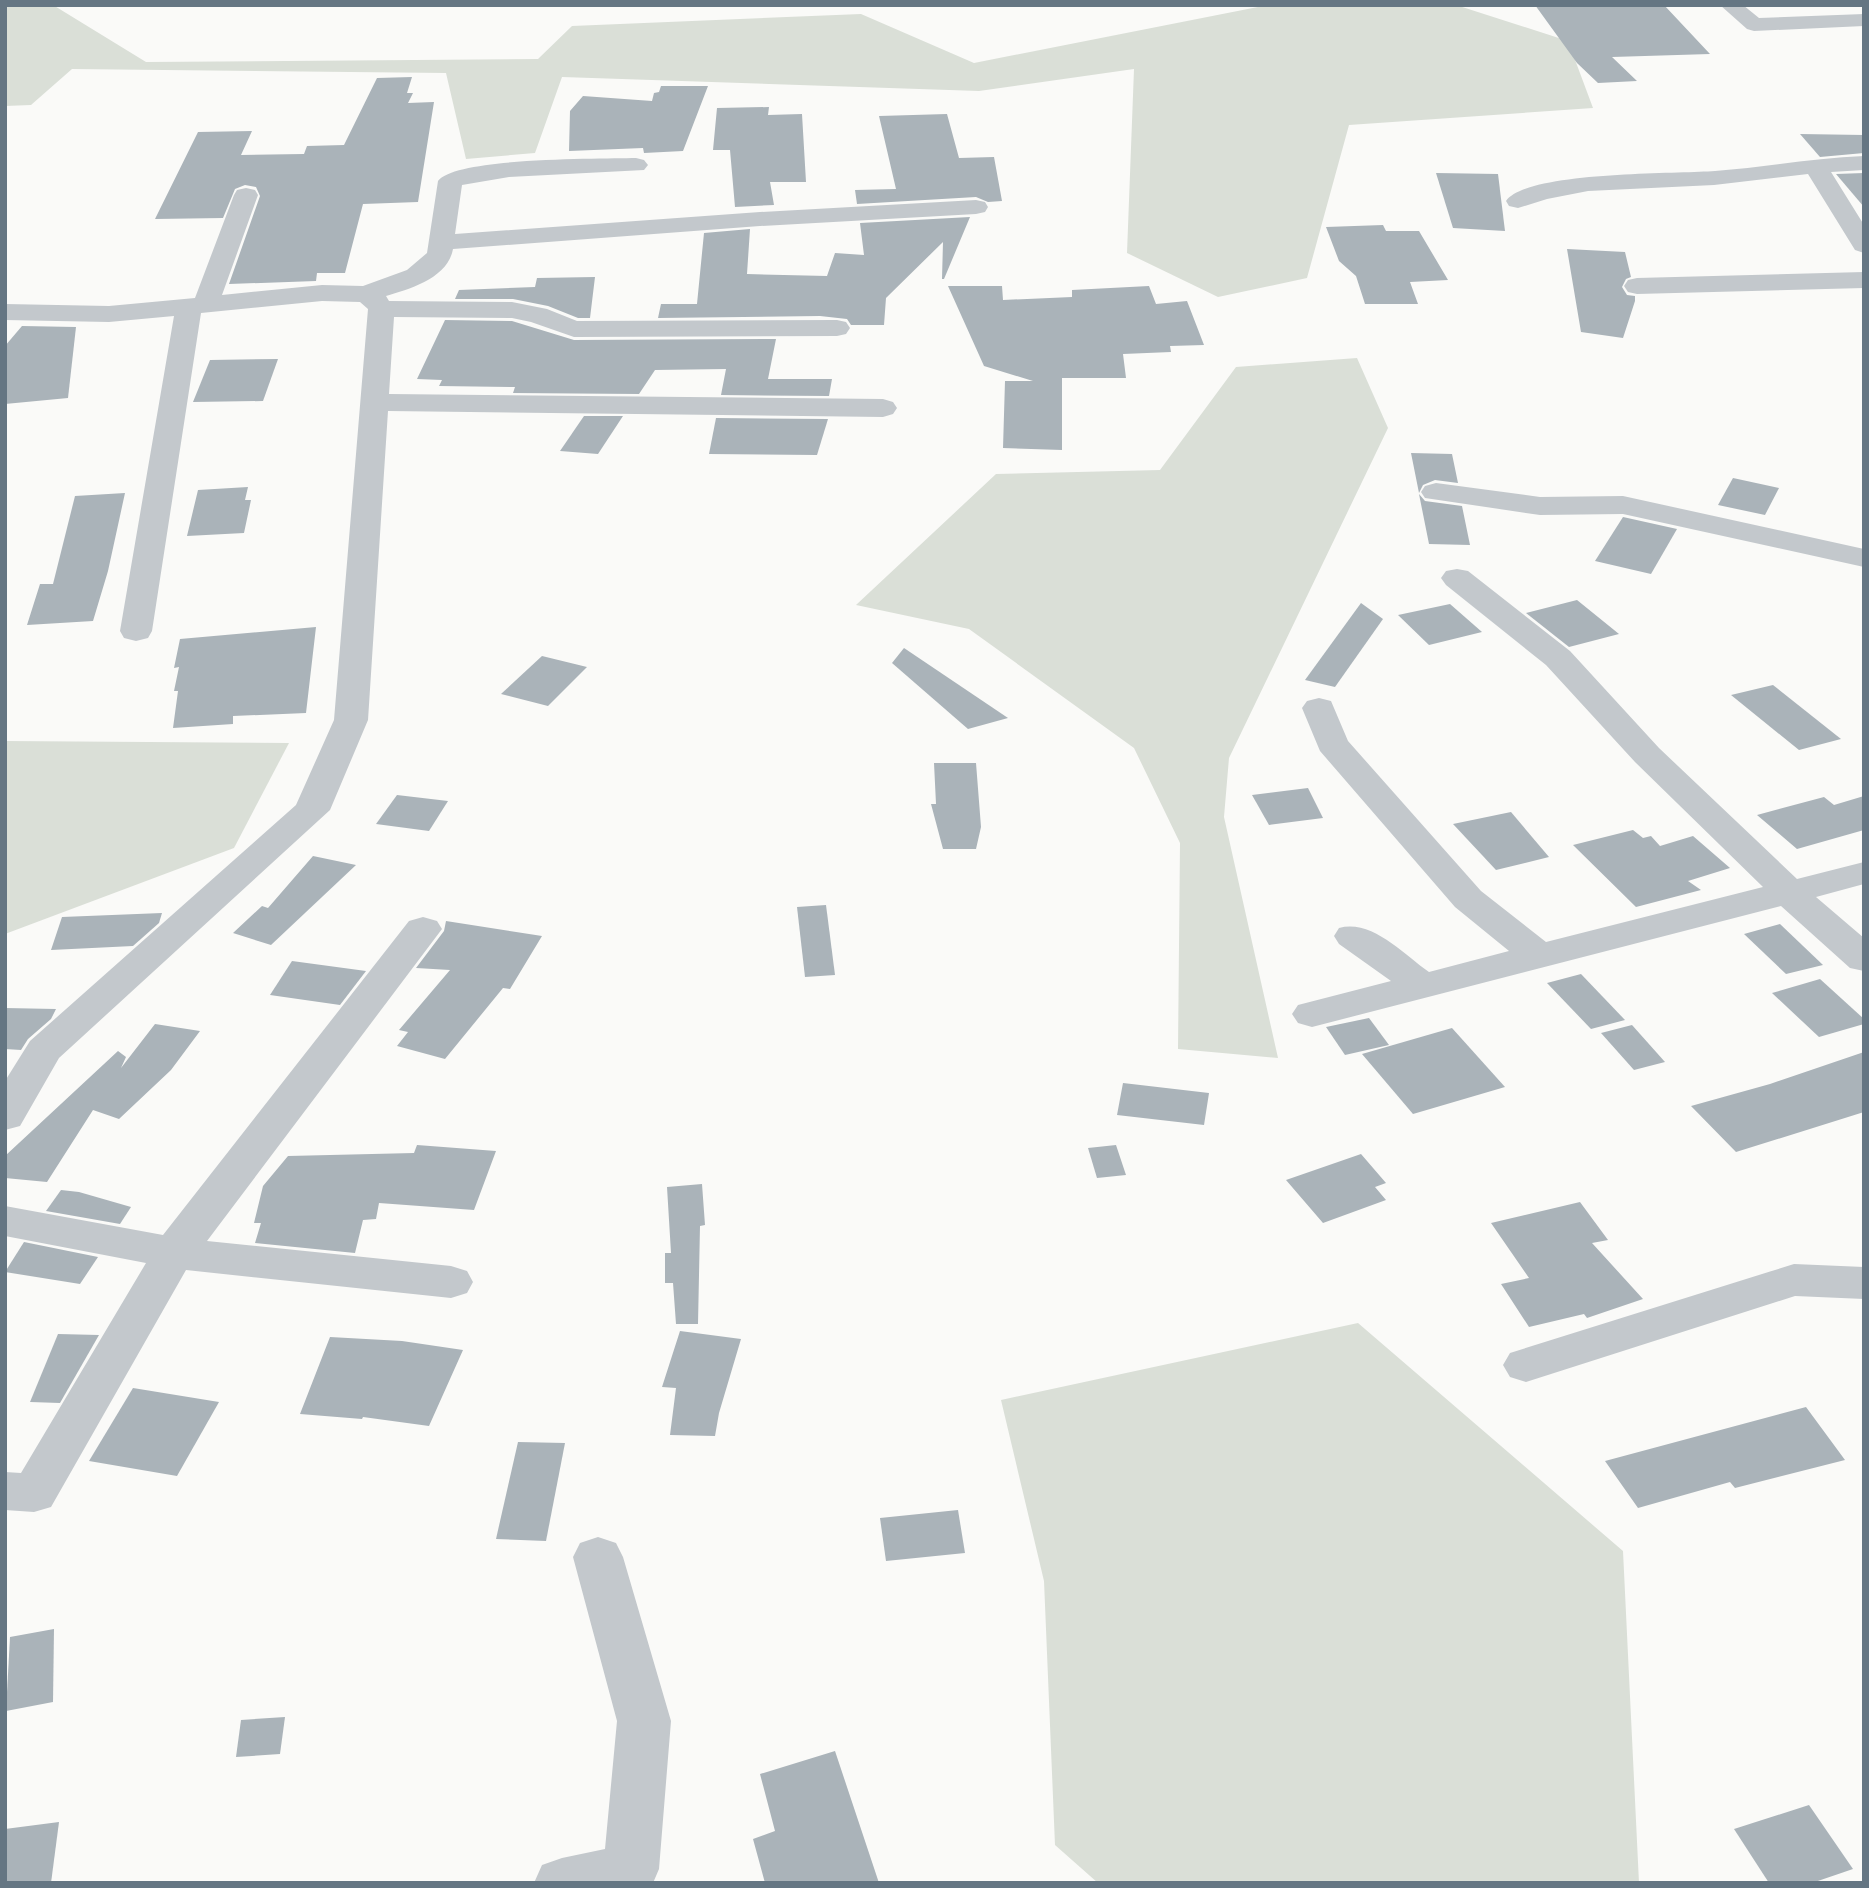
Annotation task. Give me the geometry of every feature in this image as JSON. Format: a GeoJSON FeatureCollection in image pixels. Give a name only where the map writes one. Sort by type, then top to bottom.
{"type":"FeatureCollection","features":[{"type":"Feature","properties":{"kind":"street"},"geometry":{"type":"LineString","coordinates":[[1730,5],[1754,25],[1864,20]]}},
{"type":"Feature","properties":{"kind":"street"},"geometry":{"type":"LineString","coordinates":[[1518,201],[1534,194],[1582,185],[1715,177],[1864,163]]}},
{"type":"Feature","properties":{"kind":"street"},"geometry":{"type":"LineString","coordinates":[[372,302],[395,284],[427,269],[440,254],[450,181],[454,178],[484,172],[636,165]]}},
{"type":"Feature","properties":{"kind":"street"},"geometry":{"type":"LineString","coordinates":[[1815,166],[1864,245]]}},
{"type":"Feature","properties":{"kind":"street"},"geometry":{"type":"LineString","coordinates":[[136,631],[197,304],[246,195]]}},
{"type":"Feature","properties":{"kind":"street"},"geometry":{"type":"LineString","coordinates":[[443,242],[976,207]]}},
{"type":"Feature","properties":{"kind":"street"},"geometry":{"type":"LineString","coordinates":[[1637,286],[1864,280]]}},
{"type":"Feature","properties":{"kind":"street"},"geometry":{"type":"LineString","coordinates":[[7,317],[109,314],[322,293],[372,302],[512,310],[538,315],[574,329],[837,328]]}},
{"type":"Feature","properties":{"kind":"street"},"geometry":{"type":"LineString","coordinates":[[5,1116],[44,1050],[312,810],[351,720],[374,402],[372,302]]}},
{"type":"Feature","properties":{"kind":"street"},"geometry":{"type":"LineString","coordinates":[[374,402],[883,408]]}},
{"type":"Feature","properties":{"kind":"street"},"geometry":{"type":"LineString","coordinates":[[1436,492],[1539,506],[1623,505],[1864,558]]}},
{"type":"Feature","properties":{"kind":"street"},"geometry":{"type":"LineString","coordinates":[[1458,578],[1558,658],[1647,755],[1790,893],[1864,959]]}},
{"type":"Feature","properties":{"kind":"street"},"geometry":{"type":"LineString","coordinates":[[1319,708],[1332,744],[1468,899],[1540,957]]}},
{"type":"Feature","properties":{"kind":"street"},"geometry":{"type":"LineString","coordinates":[[1312,1014],[1864,873]]}},
{"type":"Feature","properties":{"kind":"street"},"geometry":{"type":"LineString","coordinates":[[5,1490],[34,1493],[174,1253],[423,929]]}},
{"type":"Feature","properties":{"kind":"street"},"geometry":{"type":"LineString","coordinates":[[1353,936],[1424,987]]}},
{"type":"Feature","properties":{"kind":"street"},"geometry":{"type":"LineString","coordinates":[[5,1221],[174,1253],[451,1282]]}},
{"type":"Feature","properties":{"kind":"street"},"geometry":{"type":"LineString","coordinates":[[1526,1365],[1794,1280],[1864,1283]]}},
{"type":"Feature","properties":{"kind":"street"},"geometry":{"type":"LineString","coordinates":[[562,1883],[631,1869],[644,1721],[598,1557]]}},
{"type":"Feature","properties":{"kind":"shaded area"},"geometry":{"type":"Polygon","coordinates":[[[53,5],[146,62],[538,59],[572,26],[861,14],[974,63],[1268,5],[1456,5],[1568,41],[1593,108],[1349,125],[1307,278],[1218,297],[1127,253],[1134,69],[979,91],[562,77],[535,153],[466,159],[446,73],[72,69],[31,105],[5,106],[5,7],[53,5]]]}},
{"type":"Feature","properties":{"kind":"shaded area"},"geometry":{"type":"Polygon","coordinates":[[[1357,358],[1388,428],[1229,758],[1224,817],[1278,1058],[1178,1049],[1180,843],[1134,748],[969,629],[856,605],[996,474],[1160,470],[1236,367],[1357,358]]]}},
{"type":"Feature","properties":{"kind":"shaded area"},"geometry":{"type":"Polygon","coordinates":[[[5,741],[289,743],[234,848],[5,934],[5,741]]]}},
{"type":"Feature","properties":{"kind":"shaded area"},"geometry":{"type":"Polygon","coordinates":[[[1358,1323],[1623,1551],[1639,1883],[1098,1883],[1055,1845],[1044,1581],[1001,1400],[1358,1323]]]}},
{"type":"Feature","properties":{"kind":"building"},"geometry":{"type":"Polygon","coordinates":[[[1535,5],[1664,5],[1710,54],[1612,57],[1637,81],[1598,83],[1577,63],[1535,5]]]}},
{"type":"Feature","properties":{"kind":"building"},"geometry":{"type":"Polygon","coordinates":[[[412,77],[407,93],[413,93],[408,103],[434,102],[418,202],[363,204],[345,273],[317,273],[316,281],[229,284],[260,196],[256,187],[245,185],[235,189],[223,218],[155,219],[198,132],[252,131],[241,155],[304,154],[307,146],[344,145],[377,78],[412,77]]]}},
{"type":"Feature","properties":{"kind":"building"},"geometry":{"type":"Polygon","coordinates":[[[661,86],[708,86],[683,151],[644,153],[643,148],[569,151],[570,111],[583,96],[652,101],[654,93],[659,92],[661,86]]]}},
{"type":"Feature","properties":{"kind":"building"},"geometry":{"type":"Polygon","coordinates":[[[769,107],[768,115],[802,114],[806,182],[770,182],[774,205],[735,207],[730,150],[713,150],[717,108],[769,107]]]}},
{"type":"Feature","properties":{"kind":"building"},"geometry":{"type":"Polygon","coordinates":[[[947,114],[959,158],[994,157],[1002,201],[988,202],[976,197],[857,204],[855,190],[896,189],[879,116],[947,114]]]}},
{"type":"Feature","properties":{"kind":"building"},"geometry":{"type":"Polygon","coordinates":[[[1800,134],[1864,135],[1864,153],[1820,157],[1800,134]]]}},
{"type":"Feature","properties":{"kind":"building"},"geometry":{"type":"Polygon","coordinates":[[[1436,173],[1498,174],[1505,231],[1453,228],[1436,173]]]}},
{"type":"Feature","properties":{"kind":"building"},"geometry":{"type":"Polygon","coordinates":[[[1864,173],[1864,207],[1836,174],[1864,173]]]}},
{"type":"Feature","properties":{"kind":"building"},"geometry":{"type":"Polygon","coordinates":[[[970,217],[944,279],[943,242],[886,298],[884,325],[851,325],[847,319],[820,316],[658,318],[661,304],[697,304],[704,233],[750,229],[747,274],[827,276],[835,253],[864,255],[860,223],[970,217]]]}},
{"type":"Feature","properties":{"kind":"building"},"geometry":{"type":"Polygon","coordinates":[[[1383,225],[1386,231],[1419,231],[1448,280],[1410,282],[1418,304],[1365,304],[1356,276],[1339,261],[1326,227],[1383,225]]]}},
{"type":"Feature","properties":{"kind":"building"},"geometry":{"type":"Polygon","coordinates":[[[1567,249],[1625,252],[1631,277],[1626,279],[1622,287],[1627,295],[1635,296],[1635,301],[1623,338],[1581,332],[1567,249]]]}},
{"type":"Feature","properties":{"kind":"building"},"geometry":{"type":"Polygon","coordinates":[[[595,277],[590,318],[578,318],[548,306],[513,299],[455,299],[459,290],[535,287],[537,278],[595,277]]]}},
{"type":"Feature","properties":{"kind":"building"},"geometry":{"type":"Polygon","coordinates":[[[948,286],[1002,286],[1003,300],[1072,297],[1072,290],[1149,286],[1156,304],[1187,301],[1204,345],[1170,346],[1171,352],[1123,354],[1126,378],[1062,378],[1062,450],[1003,448],[1005,381],[1033,381],[984,366],[948,286]]]}},
{"type":"Feature","properties":{"kind":"building"},"geometry":{"type":"Polygon","coordinates":[[[445,320],[512,321],[574,340],[776,339],[768,379],[832,379],[829,396],[721,395],[726,369],[655,370],[639,394],[513,393],[515,387],[439,386],[442,380],[417,379],[445,320]]]}},
{"type":"Feature","properties":{"kind":"building"},"geometry":{"type":"Polygon","coordinates":[[[22,326],[76,327],[68,398],[5,404],[5,346],[22,326]]]}},
{"type":"Feature","properties":{"kind":"building"},"geometry":{"type":"Polygon","coordinates":[[[278,359],[263,401],[193,402],[210,360],[278,359]]]}},
{"type":"Feature","properties":{"kind":"building"},"geometry":{"type":"Polygon","coordinates":[[[584,416],[623,416],[598,454],[560,451],[584,416]]]}},
{"type":"Feature","properties":{"kind":"building"},"geometry":{"type":"Polygon","coordinates":[[[716,418],[828,419],[817,455],[709,454],[716,418]]]}},
{"type":"Feature","properties":{"kind":"building"},"geometry":{"type":"Polygon","coordinates":[[[1411,453],[1452,454],[1458,483],[1435,480],[1423,485],[1419,493],[1411,453]]]}},
{"type":"Feature","properties":{"kind":"building"},"geometry":{"type":"Polygon","coordinates":[[[1733,478],[1779,488],[1765,515],[1718,505],[1733,478]]]}},
{"type":"Feature","properties":{"kind":"building"},"geometry":{"type":"Polygon","coordinates":[[[248,487],[245,500],[251,500],[244,533],[187,536],[198,490],[248,487]]]}},
{"type":"Feature","properties":{"kind":"building"},"geometry":{"type":"Polygon","coordinates":[[[125,493],[108,571],[93,621],[27,625],[40,584],[53,584],[75,496],[125,493]]]}},
{"type":"Feature","properties":{"kind":"building"},"geometry":{"type":"Polygon","coordinates":[[[1419,494],[1425,501],[1462,506],[1470,545],[1429,544],[1419,494]]]}},
{"type":"Feature","properties":{"kind":"building"},"geometry":{"type":"Polygon","coordinates":[[[1623,517],[1677,529],[1651,574],[1595,561],[1623,517]]]}},
{"type":"Feature","properties":{"kind":"building"},"geometry":{"type":"Polygon","coordinates":[[[1577,600],[1619,634],[1569,647],[1526,613],[1577,600]]]}},
{"type":"Feature","properties":{"kind":"building"},"geometry":{"type":"Polygon","coordinates":[[[1361,603],[1383,619],[1335,687],[1305,680],[1361,603]]]}},
{"type":"Feature","properties":{"kind":"building"},"geometry":{"type":"Polygon","coordinates":[[[1450,604],[1482,632],[1429,645],[1398,615],[1450,604]]]}},
{"type":"Feature","properties":{"kind":"building"},"geometry":{"type":"Polygon","coordinates":[[[316,627],[306,713],[233,716],[233,724],[173,728],[178,691],[174,691],[179,667],[174,668],[180,639],[316,627]]]}},
{"type":"Feature","properties":{"kind":"building"},"geometry":{"type":"Polygon","coordinates":[[[904,648],[1008,718],[968,729],[892,663],[904,648]]]}},
{"type":"Feature","properties":{"kind":"building"},"geometry":{"type":"Polygon","coordinates":[[[542,656],[587,667],[548,706],[501,694],[542,656]]]}},
{"type":"Feature","properties":{"kind":"building"},"geometry":{"type":"Polygon","coordinates":[[[1773,685],[1841,739],[1799,750],[1731,695],[1773,685]]]}},
{"type":"Feature","properties":{"kind":"building"},"geometry":{"type":"Polygon","coordinates":[[[934,763],[976,763],[981,827],[976,849],[943,849],[931,804],[936,804],[934,763]]]}},
{"type":"Feature","properties":{"kind":"building"},"geometry":{"type":"Polygon","coordinates":[[[1308,788],[1323,818],[1269,825],[1252,795],[1308,788]]]}},
{"type":"Feature","properties":{"kind":"building"},"geometry":{"type":"Polygon","coordinates":[[[397,795],[448,801],[429,831],[376,824],[397,795]]]}},
{"type":"Feature","properties":{"kind":"building"},"geometry":{"type":"Polygon","coordinates":[[[1864,796],[1864,830],[1797,849],[1757,815],[1824,797],[1834,805],[1864,796]]]}},
{"type":"Feature","properties":{"kind":"building"},"geometry":{"type":"Polygon","coordinates":[[[1511,812],[1549,857],[1496,870],[1453,824],[1511,812]]]}},
{"type":"Feature","properties":{"kind":"building"},"geometry":{"type":"Polygon","coordinates":[[[1633,830],[1643,838],[1651,836],[1660,846],[1693,836],[1730,868],[1688,881],[1701,890],[1636,907],[1573,845],[1633,830]]]}},
{"type":"Feature","properties":{"kind":"building"},"geometry":{"type":"Polygon","coordinates":[[[313,856],[356,865],[271,945],[233,933],[262,906],[268,908],[313,856]]]}},
{"type":"Feature","properties":{"kind":"building"},"geometry":{"type":"Polygon","coordinates":[[[826,905],[835,975],[805,977],[797,907],[826,905]]]}},
{"type":"Feature","properties":{"kind":"building"},"geometry":{"type":"Polygon","coordinates":[[[162,913],[159,923],[133,946],[51,950],[62,917],[162,913]]]}},
{"type":"Feature","properties":{"kind":"building"},"geometry":{"type":"Polygon","coordinates":[[[446,921],[542,936],[510,989],[503,988],[445,1059],[397,1046],[408,1032],[399,1030],[450,970],[416,968],[444,931],[446,921]]]}},
{"type":"Feature","properties":{"kind":"building"},"geometry":{"type":"Polygon","coordinates":[[[1780,924],[1823,965],[1786,974],[1744,934],[1780,924]]]}},
{"type":"Feature","properties":{"kind":"building"},"geometry":{"type":"Polygon","coordinates":[[[292,961],[366,971],[340,1005],[270,995],[292,961]]]}},
{"type":"Feature","properties":{"kind":"building"},"geometry":{"type":"Polygon","coordinates":[[[1581,974],[1625,1020],[1591,1029],[1547,983],[1581,974]]]}},
{"type":"Feature","properties":{"kind":"building"},"geometry":{"type":"Polygon","coordinates":[[[1820,979],[1864,1019],[1864,1024],[1819,1037],[1772,993],[1820,979]]]}},
{"type":"Feature","properties":{"kind":"building"},"geometry":{"type":"Polygon","coordinates":[[[5,1008],[56,1009],[51,1019],[28,1039],[21,1050],[5,1049],[5,1008]]]}},
{"type":"Feature","properties":{"kind":"building"},"geometry":{"type":"Polygon","coordinates":[[[1369,1018],[1389,1045],[1345,1055],[1326,1027],[1369,1018]]]}},
{"type":"Feature","properties":{"kind":"building"},"geometry":{"type":"Polygon","coordinates":[[[155,1024],[200,1031],[171,1070],[119,1119],[93,1110],[47,1182],[5,1178],[5,1156],[118,1051],[126,1057],[121,1068],[155,1024]]]}},
{"type":"Feature","properties":{"kind":"building"},"geometry":{"type":"Polygon","coordinates":[[[1632,1025],[1665,1062],[1634,1070],[1601,1033],[1632,1025]]]}},
{"type":"Feature","properties":{"kind":"building"},"geometry":{"type":"Polygon","coordinates":[[[1452,1028],[1505,1087],[1413,1114],[1362,1054],[1452,1028]]]}},
{"type":"Feature","properties":{"kind":"building"},"geometry":{"type":"Polygon","coordinates":[[[1864,1052],[1864,1112],[1736,1152],[1691,1106],[1770,1084],[1864,1052]]]}},
{"type":"Feature","properties":{"kind":"building"},"geometry":{"type":"Polygon","coordinates":[[[1123,1083],[1209,1093],[1204,1125],[1117,1115],[1123,1083]]]}},
{"type":"Feature","properties":{"kind":"building"},"geometry":{"type":"Polygon","coordinates":[[[417,1145],[496,1151],[474,1210],[379,1203],[376,1219],[363,1220],[355,1253],[255,1243],[261,1223],[254,1223],[263,1186],[288,1156],[414,1153],[417,1145]]]}},
{"type":"Feature","properties":{"kind":"building"},"geometry":{"type":"Polygon","coordinates":[[[1116,1145],[1126,1175],[1097,1178],[1088,1148],[1116,1145]]]}},
{"type":"Feature","properties":{"kind":"building"},"geometry":{"type":"Polygon","coordinates":[[[1361,1154],[1386,1183],[1375,1187],[1386,1200],[1323,1223],[1286,1180],[1361,1154]]]}},
{"type":"Feature","properties":{"kind":"building"},"geometry":{"type":"Polygon","coordinates":[[[702,1184],[705,1225],[700,1226],[698,1324],[676,1324],[673,1283],[665,1283],[665,1253],[671,1253],[667,1187],[702,1184]]]}},
{"type":"Feature","properties":{"kind":"building"},"geometry":{"type":"Polygon","coordinates":[[[61,1190],[79,1192],[131,1207],[120,1224],[46,1211],[61,1190]]]}},
{"type":"Feature","properties":{"kind":"building"},"geometry":{"type":"Polygon","coordinates":[[[1580,1202],[1608,1240],[1592,1243],[1643,1299],[1587,1318],[1584,1314],[1529,1327],[1501,1284],[1529,1278],[1491,1223],[1580,1202]]]}},
{"type":"Feature","properties":{"kind":"building"},"geometry":{"type":"Polygon","coordinates":[[[24,1242],[98,1257],[80,1284],[5,1272],[24,1242]]]}},
{"type":"Feature","properties":{"kind":"building"},"geometry":{"type":"Polygon","coordinates":[[[680,1331],[741,1339],[715,1436],[670,1435],[676,1388],[662,1387],[680,1331]]]}},
{"type":"Feature","properties":{"kind":"building"},"geometry":{"type":"Polygon","coordinates":[[[58,1334],[99,1335],[60,1403],[30,1402],[58,1334]]]}},
{"type":"Feature","properties":{"kind":"building"},"geometry":{"type":"Polygon","coordinates":[[[330,1337],[402,1341],[463,1350],[429,1426],[363,1417],[300,1414],[330,1337]]]}},
{"type":"Feature","properties":{"kind":"building"},"geometry":{"type":"Polygon","coordinates":[[[133,1388],[219,1402],[177,1476],[89,1461],[133,1388]]]}},
{"type":"Feature","properties":{"kind":"building"},"geometry":{"type":"Polygon","coordinates":[[[1806,1407],[1845,1460],[1735,1488],[1730,1482],[1638,1508],[1605,1461],[1806,1407]]]}},
{"type":"Feature","properties":{"kind":"building"},"geometry":{"type":"Polygon","coordinates":[[[518,1442],[565,1443],[546,1541],[496,1539],[518,1442]]]}},
{"type":"Feature","properties":{"kind":"building"},"geometry":{"type":"Polygon","coordinates":[[[958,1510],[965,1553],[886,1561],[880,1518],[958,1510]]]}},
{"type":"Feature","properties":{"kind":"building"},"geometry":{"type":"Polygon","coordinates":[[[54,1629],[53,1702],[6,1711],[10,1637],[54,1629]]]}},
{"type":"Feature","properties":{"kind":"building"},"geometry":{"type":"Polygon","coordinates":[[[285,1717],[280,1754],[236,1757],[241,1720],[285,1717]]]}},
{"type":"Feature","properties":{"kind":"building"},"geometry":{"type":"Polygon","coordinates":[[[835,1751],[879,1883],[765,1883],[753,1839],[775,1831],[760,1774],[835,1751]]]}},
{"type":"Feature","properties":{"kind":"building"},"geometry":{"type":"Polygon","coordinates":[[[1809,1805],[1853,1869],[1812,1883],[1769,1883],[1734,1829],[1809,1805]]]}},
{"type":"Feature","properties":{"kind":"building"},"geometry":{"type":"Polygon","coordinates":[[[59,1822],[51,1883],[5,1883],[5,1829],[59,1822]]]}}]}
